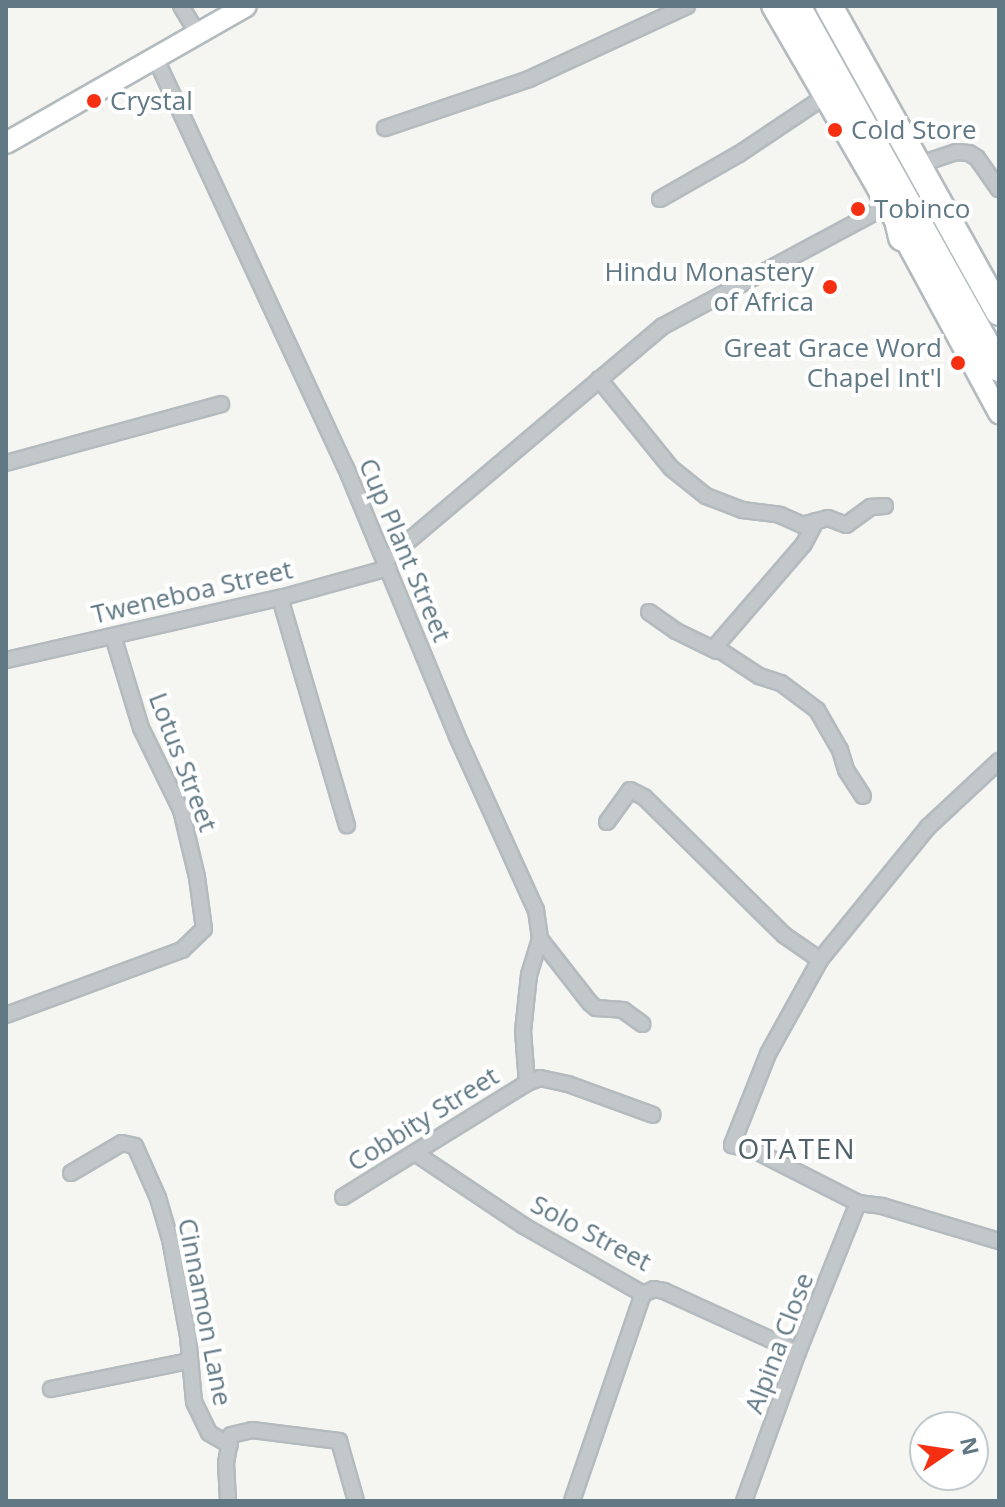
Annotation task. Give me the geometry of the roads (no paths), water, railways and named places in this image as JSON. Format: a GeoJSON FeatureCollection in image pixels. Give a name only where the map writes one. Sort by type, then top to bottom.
{"type":"FeatureCollection","features":[{"type":"Feature","properties":{"kind":"highway"},"geometry":{"type":"LineString","coordinates":[[797,6],[889,188],[999,368]]}},
{"type":"Feature","properties":{"kind":"highway"},"geometry":{"type":"LineString","coordinates":[[829,6],[917,165],[992,290],[999,312]]}},
{"type":"Feature","properties":{"kind":"highway"},"geometry":{"type":"LineString","coordinates":[[889,188],[902,237]]}},
{"type":"Feature","properties":{"kind":"street"},"geometry":{"type":"LineString","coordinates":[[181,6],[197,33]]}},
{"type":"Feature","properties":{"kind":"street"},"geometry":{"type":"LineString","coordinates":[[6,143],[246,6]]}},
{"type":"Feature","properties":{"kind":"street"},"geometry":{"type":"LineString","coordinates":[[385,128],[529,79],[687,6]]}},
{"type":"Feature","properties":{"kind":"street"},"geometry":{"type":"LineString","coordinates":[[387,564],[663,326],[889,188],[824,97],[772,6]]}},
{"type":"Feature","properties":{"kind":"street","name":"Cup Plant Street"},"geometry":{"type":"LineString","coordinates":[[155,57],[387,564],[456,734],[536,910],[540,939],[590,1003],[596,1008],[623,1010],[642,1024]]}},
{"type":"Feature","properties":{"kind":"street"},"geometry":{"type":"LineString","coordinates":[[660,199],[739,154],[824,97]]}},
{"type":"Feature","properties":{"kind":"street"},"geometry":{"type":"LineString","coordinates":[[917,165],[956,152],[969,153],[977,158],[999,189]]}},
{"type":"Feature","properties":{"kind":"street"},"geometry":{"type":"LineString","coordinates":[[902,237],[999,413]]}},
{"type":"Feature","properties":{"kind":"street"},"geometry":{"type":"LineString","coordinates":[[599,379],[671,468],[706,496],[742,510],[780,515],[802,525],[828,518],[846,525],[871,507],[885,506]]}},
{"type":"Feature","properties":{"kind":"street"},"geometry":{"type":"LineString","coordinates":[[6,463],[221,404]]}},
{"type":"Feature","properties":{"kind":"street"},"geometry":{"type":"LineString","coordinates":[[717,651],[716,641],[803,545],[816,521]]}},
{"type":"Feature","properties":{"kind":"street","name":"Tweneboa Street"},"geometry":{"type":"LineString","coordinates":[[6,660],[280,598],[387,564]]}},
{"type":"Feature","properties":{"kind":"street"},"geometry":{"type":"LineString","coordinates":[[280,598],[347,825]]}},
{"type":"Feature","properties":{"kind":"street"},"geometry":{"type":"LineString","coordinates":[[649,612],[676,631],[759,676],[781,683],[817,710],[841,752],[846,770],[863,796]]}},
{"type":"Feature","properties":{"kind":"street","name":"Lotus Street"},"geometry":{"type":"LineString","coordinates":[[6,1015],[182,950],[204,929],[197,877],[181,810],[141,728],[113,636]]}},
{"type":"Feature","properties":{"kind":"street"},"geometry":{"type":"LineString","coordinates":[[999,761],[928,827],[820,960],[768,1054],[732,1145],[758,1152],[858,1203],[882,1206],[999,1241]]}},
{"type":"Feature","properties":{"kind":"street"},"geometry":{"type":"LineString","coordinates":[[607,822],[630,790],[644,797],[784,935],[820,960]]}},
{"type":"Feature","properties":{"kind":"street","name":"Cobbity Street"},"geometry":{"type":"LineString","coordinates":[[343,1197],[527,1083],[525,1013],[529,975],[540,939]]}},
{"type":"Feature","properties":{"kind":"street"},"geometry":{"type":"LineString","coordinates":[[527,1083],[552,1079],[653,1115]]}},
{"type":"Feature","properties":{"kind":"street","name":"Cinnamon Lane"},"geometry":{"type":"LineString","coordinates":[[71,1173],[122,1143],[135,1146],[158,1198],[170,1239],[194,1402],[201,1423],[209,1433],[230,1445]]}},
{"type":"Feature","properties":{"kind":"street","name":"Solo Street"},"geometry":{"type":"LineString","coordinates":[[415,1153],[524,1226],[643,1294],[654,1289],[664,1291],[798,1352]]}},
{"type":"Feature","properties":{"kind":"street","name":"Alpina Close"},"geometry":{"type":"LineString","coordinates":[[744,1501],[798,1352],[858,1203]]}},
{"type":"Feature","properties":{"kind":"street"},"geometry":{"type":"LineString","coordinates":[[572,1501],[643,1294]]}},
{"type":"Feature","properties":{"kind":"street"},"geometry":{"type":"LineString","coordinates":[[51,1389],[189,1361]]}},
{"type":"Feature","properties":{"kind":"street"},"geometry":{"type":"LineString","coordinates":[[228,1501],[226,1463],[231,1435],[252,1430],[339,1441],[356,1501]]}},
{"type":"Feature","properties":{"kind":"place","name":"Crystal"},"geometry":{"type":"Point","coordinates":[94,101]}},
{"type":"Feature","properties":{"kind":"place","name":"Cold Store"},"geometry":{"type":"Point","coordinates":[835,130]}},
{"type":"Feature","properties":{"kind":"place","name":"Tobinco"},"geometry":{"type":"Point","coordinates":[858,209]}},
{"type":"Feature","properties":{"kind":"place","name":"Hindu Monastery of Africa"},"geometry":{"type":"Point","coordinates":[830,287]}},
{"type":"Feature","properties":{"kind":"place","name":"Great Grace Word Chapel Int'l"},"geometry":{"type":"Point","coordinates":[958,363]}},
{"type":"Feature","properties":{"kind":"district","name":"OTATEN"},"geometry":{"type":"Point","coordinates":[797,1148]}}]}
